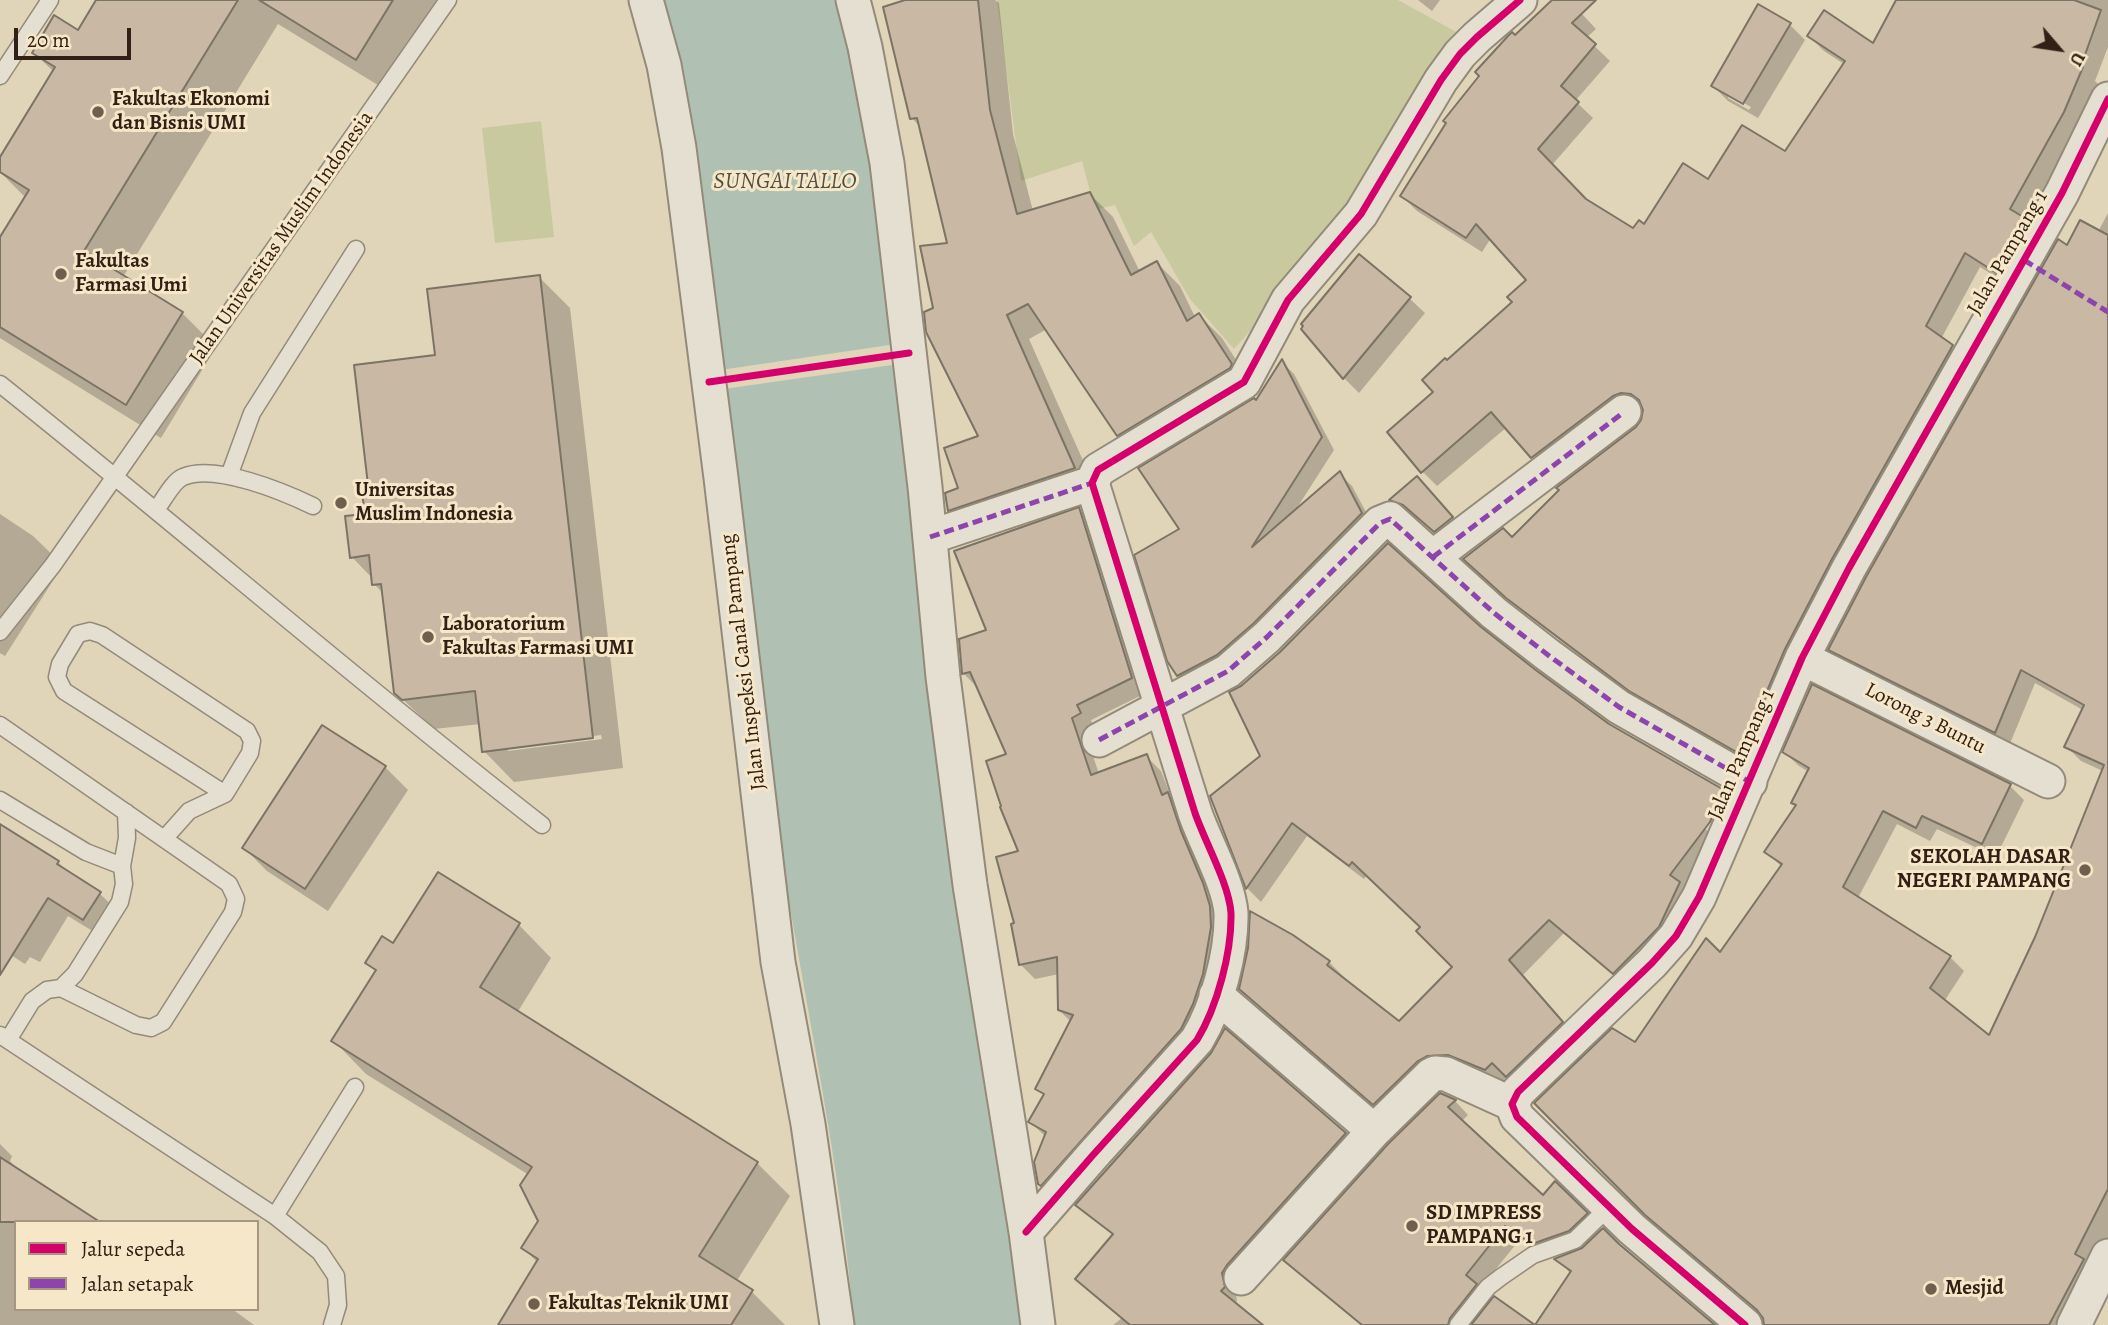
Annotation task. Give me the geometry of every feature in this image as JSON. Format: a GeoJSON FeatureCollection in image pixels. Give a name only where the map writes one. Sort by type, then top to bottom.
{"type":"FeatureCollection","features":[{"type":"Feature","properties":{"kind":"street","name":"Jalan Inspeksi Canal Pampang"},"geometry":{"type":"LineString","coordinates":[[646,0],[664,65],[679,148],[778,962],[808,1124],[837,1325]]}},
{"type":"Feature","properties":{"kind":"street"},"geometry":{"type":"LineString","coordinates":[[853,0],[865,47],[887,163],[930,537],[943,677],[970,885],[1026,1232],[1038,1325]]}},
{"type":"Feature","properties":{"kind":"street"},"geometry":{"type":"LineString","coordinates":[[1026,1232],[1197,1040],[1206,1026],[1216,995],[1230,931],[1228,898],[1198,823],[1092,483],[1098,470],[1244,382],[1288,300],[1360,214],[1447,71],[1477,37],[1520,0]]}},
{"type":"Feature","properties":{"kind":"street","name":"Jalan Pampang 1"},"geometry":{"type":"LineString","coordinates":[[1512,1104],[1518,1092],[1652,963],[1676,936],[1699,897],[1802,658],[1849,568],[2062,193],[2108,99]]}},
{"type":"Feature","properties":{"kind":"street"},"geometry":{"type":"LineString","coordinates":[[1433,557],[1625,411]]}},
{"type":"Feature","properties":{"kind":"street"},"geometry":{"type":"LineString","coordinates":[[930,537],[1092,483]]}},
{"type":"Feature","properties":{"kind":"street"},"geometry":{"type":"LineString","coordinates":[[1098,740],[1228,671],[1267,637],[1383,520],[1393,520],[1494,613],[1619,707],[1750,782]]}},
{"type":"Feature","properties":{"kind":"street","name":"Lorong 3 Buntu"},"geometry":{"type":"LineString","coordinates":[[1802,658],[2048,781]]}},
{"type":"Feature","properties":{"kind":"street"},"geometry":{"type":"LineString","coordinates":[[1216,995],[1374,1131]]}},
{"type":"Feature","properties":{"kind":"street"},"geometry":{"type":"LineString","coordinates":[[1241,1278],[1374,1131],[1435,1073],[1446,1074],[1512,1104],[1517,1117],[1632,1229],[1745,1325]]}},
{"type":"Feature","properties":{"kind":"street"},"geometry":{"type":"LineString","coordinates":[[2074,1325],[2108,1256]]}},
{"type":"Feature","properties":{"kind":"lane"},"geometry":{"type":"LineString","coordinates":[[0,76],[50,0]]}},
{"type":"Feature","properties":{"kind":"lane","name":"Jalan Universitas Muslim Indonesia"},"geometry":{"type":"LineString","coordinates":[[0,632],[53,565],[116,477],[448,0]]}},
{"type":"Feature","properties":{"kind":"lane"},"geometry":{"type":"LineString","coordinates":[[229,476],[252,413],[356,249]]}},
{"type":"Feature","properties":{"kind":"lane"},"geometry":{"type":"LineString","coordinates":[[0,384],[455,758],[542,825]]}},
{"type":"Feature","properties":{"kind":"lane"},"geometry":{"type":"LineString","coordinates":[[156,510],[181,477],[200,473],[229,476],[269,488],[313,506]]}},
{"type":"Feature","properties":{"kind":"lane"},"geometry":{"type":"LineString","coordinates":[[164,839],[190,811],[225,794],[250,753],[252,741],[247,731],[102,635],[90,631],[78,634],[60,664],[57,677],[64,691],[225,794]]}},
{"type":"Feature","properties":{"kind":"lane"},"geometry":{"type":"LineString","coordinates":[[0,725],[229,884],[236,899],[233,912],[163,1022],[151,1028],[136,1025],[61,988],[47,990],[32,1001],[4,1037],[275,1216],[320,1252],[336,1276],[338,1305],[332,1325]]}},
{"type":"Feature","properties":{"kind":"lane"},"geometry":{"type":"LineString","coordinates":[[0,800],[86,852],[122,866]]}},
{"type":"Feature","properties":{"kind":"lane"},"geometry":{"type":"LineString","coordinates":[[61,988],[75,974],[120,902],[124,884],[122,866],[127,838],[126,812]]}},
{"type":"Feature","properties":{"kind":"lane"},"geometry":{"type":"LineString","coordinates":[[275,1216],[355,1087]]}},
{"type":"Feature","properties":{"kind":"lane"},"geometry":{"type":"LineString","coordinates":[[1458,1325],[1488,1287],[1533,1255],[1575,1241],[1609,1207]]}},
{"type":"Feature","properties":{"kind":"green space"},"geometry":{"type":"Polygon","coordinates":[[[997,0],[1398,0],[1460,34],[1346,223],[1234,349],[1190,299],[1151,232],[1134,246],[1115,205],[1095,210],[1082,161],[1021,181],[997,0]]]}},
{"type":"Feature","properties":{"kind":"green space"},"geometry":{"type":"Polygon","coordinates":[[[541,121],[554,237],[495,243],[482,128],[541,121]]]}},
{"type":"Feature","properties":{"kind":"water","name":"SUNGAI TALLO"},"geometry":{"type":"Polygon","coordinates":[[[658,0],[836,0],[866,122],[1029,1325],[854,1325],[840,1205],[780,846],[658,0]]]}},
{"type":"Feature","properties":{"kind":"pier"},"geometry":{"type":"Polygon","coordinates":[[[896,344],[899,364],[717,390],[714,371],[896,344]]]}},
{"type":"Feature","properties":{"kind":"building"},"geometry":{"type":"Polygon","coordinates":[[[96,0],[238,0],[84,251],[183,312],[126,405],[0,327],[0,237],[29,190],[0,172],[0,157],[55,67],[32,53],[54,15],[78,30],[96,0]]]}},
{"type":"Feature","properties":{"kind":"building"},"geometry":{"type":"Polygon","coordinates":[[[259,0],[393,0],[356,60],[259,0]]]}},
{"type":"Feature","properties":{"kind":"building"},"geometry":{"type":"Polygon","coordinates":[[[905,0],[978,0],[990,110],[1017,214],[1090,192],[1131,275],[1157,261],[1187,321],[1199,313],[1232,364],[1230,368],[1117,436],[1028,304],[1007,315],[1075,468],[948,511],[945,493],[958,488],[944,448],[978,436],[926,332],[924,312],[933,308],[920,246],[947,243],[917,118],[910,119],[883,7],[905,0]]]}},
{"type":"Feature","properties":{"kind":"building"},"geometry":{"type":"Polygon","coordinates":[[[1552,0],[1596,0],[1572,23],[1596,44],[1561,86],[1579,102],[1538,149],[1586,199],[1633,228],[1639,220],[1644,224],[1683,163],[1708,179],[1742,125],[1785,151],[1845,61],[1807,36],[1824,10],[1873,43],[1896,0],[2074,0],[2101,10],[2081,66],[2083,67],[2064,112],[2010,209],[2025,218],[1995,272],[1965,253],[1926,326],[1953,345],[1832,559],[1785,649],[1740,754],[1629,691],[1506,598],[1463,559],[1503,528],[1512,537],[1559,490],[1556,488],[1636,427],[1643,410],[1639,400],[1631,394],[1613,396],[1531,458],[1491,412],[1421,473],[1387,432],[1433,392],[1422,380],[1512,302],[1507,297],[1526,280],[1476,224],[1466,238],[1400,196],[1446,123],[1443,121],[1479,76],[1475,72],[1512,32],[1515,35],[1552,0]]]}},
{"type":"Feature","properties":{"kind":"building"},"geometry":{"type":"Polygon","coordinates":[[[1758,4],[1791,23],[1743,104],[1711,86],[1758,4]]]}},
{"type":"Feature","properties":{"kind":"building"},"geometry":{"type":"Polygon","coordinates":[[[2080,220],[2108,235],[2108,1189],[2075,1254],[2084,1259],[2049,1325],[1764,1325],[1757,1310],[1645,1215],[1534,1103],[1612,1028],[1635,1042],[1706,938],[1720,952],[1782,864],[1764,852],[1796,805],[1791,803],[1809,768],[1782,752],[1812,684],[2011,784],[1982,844],[1922,816],[1916,828],[1883,811],[1843,887],[1951,956],[1930,988],[1989,1035],[2035,937],[2104,765],[2064,747],[2084,705],[2021,670],[1995,733],[1828,650],[1866,577],[2058,239],[2067,245],[2080,220]]]}},
{"type":"Feature","properties":{"kind":"building"},"geometry":{"type":"Polygon","coordinates":[[[1359,254],[1411,297],[1343,379],[1301,329],[1301,324],[1359,254]]]}},
{"type":"Feature","properties":{"kind":"building"},"geometry":{"type":"Polygon","coordinates":[[[540,275],[593,738],[482,752],[475,691],[402,700],[394,693],[381,584],[372,585],[369,555],[350,558],[345,516],[365,514],[361,486],[368,485],[354,365],[435,355],[427,289],[540,275]]]}},
{"type":"Feature","properties":{"kind":"building"},"geometry":{"type":"Polygon","coordinates":[[[1282,359],[1322,437],[1252,547],[1340,471],[1362,513],[1254,623],[1217,655],[1177,676],[1167,661],[1134,555],[1179,529],[1138,468],[1254,398],[1256,400],[1282,359]]]}},
{"type":"Feature","properties":{"kind":"building"},"geometry":{"type":"Polygon","coordinates":[[[1417,476],[1453,517],[1434,532],[1403,505],[1389,500],[1417,476]]]}},
{"type":"Feature","properties":{"kind":"building"},"geometry":{"type":"Polygon","coordinates":[[[1079,507],[1132,678],[1077,705],[1081,713],[1072,718],[1091,775],[1147,754],[1162,795],[1168,792],[1203,883],[1210,906],[1211,927],[1203,974],[1181,1029],[1041,1186],[1038,1184],[1034,1162],[1046,1132],[1028,1122],[1044,1094],[1035,1089],[1073,1015],[1058,1010],[1057,957],[1019,965],[1011,924],[1014,923],[996,857],[1018,851],[1000,807],[986,761],[1006,754],[970,672],[962,674],[959,639],[986,630],[954,551],[1079,507]]]}},
{"type":"Feature","properties":{"kind":"building"},"geometry":{"type":"Polygon","coordinates":[[[1388,543],[1481,627],[1609,724],[1724,790],[1710,822],[1670,875],[1680,882],[1659,927],[1613,974],[1549,920],[1509,960],[1563,1022],[1506,1077],[1492,1063],[1485,1070],[1448,1055],[1427,1056],[1418,1061],[1373,1105],[1239,989],[1248,948],[1250,911],[1293,935],[1330,961],[1327,965],[1399,1021],[1452,967],[1416,931],[1420,927],[1352,862],[1349,866],[1292,823],[1246,889],[1210,796],[1260,756],[1229,692],[1241,686],[1280,652],[1388,543]]]}},
{"type":"Feature","properties":{"kind":"building"},"geometry":{"type":"Polygon","coordinates":[[[322,725],[386,766],[305,889],[242,848],[322,725]]]}},
{"type":"Feature","properties":{"kind":"building"},"geometry":{"type":"Polygon","coordinates":[[[0,824],[59,861],[57,864],[101,892],[83,920],[48,898],[0,975],[0,824]]]}},
{"type":"Feature","properties":{"kind":"building"},"geometry":{"type":"Polygon","coordinates":[[[438,872],[520,923],[480,987],[758,1162],[699,1256],[753,1290],[731,1325],[498,1325],[538,1259],[521,1248],[538,1221],[520,1185],[532,1167],[331,1041],[376,970],[365,963],[382,936],[393,943],[438,872]]]}},
{"type":"Feature","properties":{"kind":"building"},"geometry":{"type":"Polygon","coordinates":[[[1225,1028],[1346,1133],[1222,1273],[1225,1287],[1221,1291],[1263,1325],[1130,1325],[1075,1279],[1113,1234],[1075,1205],[1211,1053],[1225,1028]]]}},
{"type":"Feature","properties":{"kind":"building","name":"SD IMPRESS PAMPANG 1"},"geometry":{"type":"Polygon","coordinates":[[[1440,1093],[1456,1100],[1448,1107],[1543,1195],[1555,1181],[1588,1213],[1569,1231],[1532,1244],[1505,1226],[1466,1275],[1477,1284],[1450,1318],[1448,1325],[1362,1325],[1283,1260],[1388,1144],[1440,1093]]]}},
{"type":"Feature","properties":{"kind":"building"},"geometry":{"type":"Polygon","coordinates":[[[0,1157],[97,1220],[14,1220],[0,1222],[0,1157]]]}},
{"type":"Feature","properties":{"kind":"building"},"geometry":{"type":"Polygon","coordinates":[[[1603,1228],[1715,1325],[1535,1325],[1571,1271],[1554,1259],[1582,1248],[1603,1228]]]}},
{"type":"Feature","properties":{"kind":"building"},"geometry":{"type":"Polygon","coordinates":[[[1494,1296],[1535,1325],[1471,1325],[1494,1296]]]}},
{"type":"Feature","properties":{"kind":"marked path"},"geometry":{"type":"LineString","coordinates":[[2024,260],[2108,312]]}},
{"type":"Feature","properties":{"kind":"marked path"},"geometry":{"type":"LineString","coordinates":[[1433,557],[1624,412]]}},
{"type":"Feature","properties":{"kind":"marked path"},"geometry":{"type":"LineString","coordinates":[[930,537],[1092,483]]}},
{"type":"Feature","properties":{"kind":"marked path"},"geometry":{"type":"LineString","coordinates":[[1099,740],[1228,671],[1267,637],[1380,523],[1390,519],[1494,613],[1619,707],[1750,782]]}},
{"type":"Feature","properties":{"kind":"cycle path"},"geometry":{"type":"LineString","coordinates":[[1026,1232],[1197,1040],[1217,996],[1231,928],[1226,889],[1195,813],[1092,483],[1098,470],[1244,382],[1288,300],[1361,214],[1441,80],[1460,54],[1520,0]]}},
{"type":"Feature","properties":{"kind":"cycle path"},"geometry":{"type":"LineString","coordinates":[[1745,1325],[1632,1229],[1517,1117],[1512,1104],[1518,1092],[1652,963],[1676,936],[1699,897],[1802,658],[1849,568],[2062,193],[2108,99]]}},
{"type":"Feature","properties":{"kind":"cycle path"},"geometry":{"type":"LineString","coordinates":[[709,382],[909,353]]}},
{"type":"Feature","properties":{"kind":"place","name":"Fakultas Ekonomi dan Bisnis UMI"},"geometry":{"type":"Point","coordinates":[98,112]}},
{"type":"Feature","properties":{"kind":"place","name":"Fakultas Farmasi Umi"},"geometry":{"type":"Point","coordinates":[61,274]}},
{"type":"Feature","properties":{"kind":"place","name":"Universitas Muslim Indonesia"},"geometry":{"type":"Point","coordinates":[341,503]}},
{"type":"Feature","properties":{"kind":"place","name":"Laboratorium Fakultas Farmasi UMI"},"geometry":{"type":"Point","coordinates":[428,637]}},
{"type":"Feature","properties":{"kind":"place","name":"SEKOLAH DASAR NEGERI PAMPANG"},"geometry":{"type":"Point","coordinates":[2085,870]}},
{"type":"Feature","properties":{"kind":"place","name":"SD IMPRESS PAMPANG 1"},"geometry":{"type":"Point","coordinates":[1412,1226]}},
{"type":"Feature","properties":{"kind":"place","name":"Mesjid"},"geometry":{"type":"Point","coordinates":[1931,1289]}},
{"type":"Feature","properties":{"kind":"place","name":"Fakultas Teknik UMI"},"geometry":{"type":"Point","coordinates":[534,1304]}}]}
